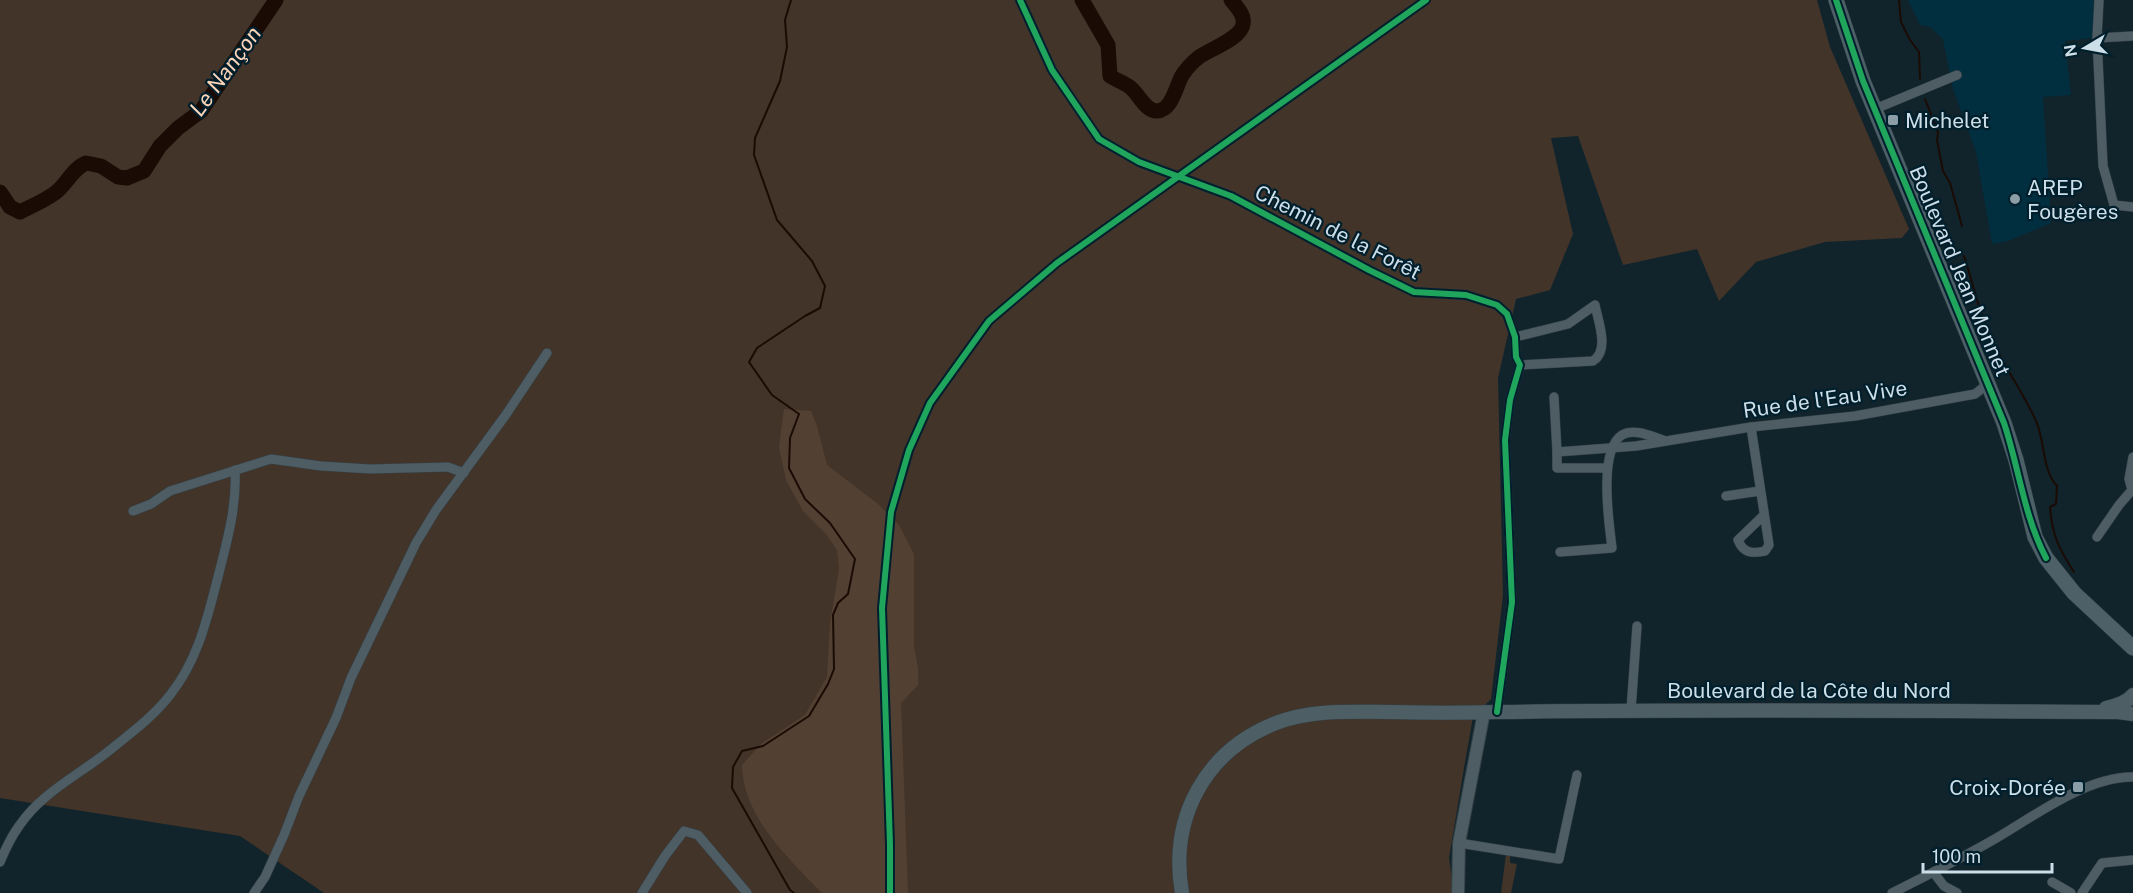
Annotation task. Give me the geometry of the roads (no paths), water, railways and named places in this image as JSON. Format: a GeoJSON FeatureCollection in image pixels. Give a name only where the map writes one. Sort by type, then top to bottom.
{"type":"FeatureCollection","features":[{"type":"Feature","properties":{"kind":"main road","name":"Boulevard Jean Monnet"},"geometry":{"type":"LineString","coordinates":[[1836,0],[1850,46],[1875,109],[1989,383],[2016,460],[2035,537],[2046,558],[2074,593],[2133,648]]}},
{"type":"Feature","properties":{"kind":"main road"},"geometry":{"type":"LineString","coordinates":[[2074,593],[2133,656]]}},
{"type":"Feature","properties":{"kind":"main road"},"geometry":{"type":"LineString","coordinates":[[2086,712],[2115,706],[2131,699],[2133,695]]}},
{"type":"Feature","properties":{"kind":"main road","name":"Boulevard de la Côte du Nord"},"geometry":{"type":"LineString","coordinates":[[1182,893],[1179,862],[1181,834],[1196,795],[1212,767],[1240,742],[1257,731],[1278,722],[1315,714],[1631,710],[2133,714]]}},
{"type":"Feature","properties":{"kind":"street","name":"Chemin de la Forêt"},"geometry":{"type":"LineString","coordinates":[[1020,0],[1052,70],[1099,139],[1139,162],[1231,196],[1414,292],[1466,295],[1497,305],[1507,314],[1515,337],[1516,357],[1520,365],[1510,400],[1505,440],[1512,602],[1491,712]]}},
{"type":"Feature","properties":{"kind":"street"},"geometry":{"type":"LineString","coordinates":[[2099,0],[2097,38],[2103,166],[2114,205],[2133,207]]}},
{"type":"Feature","properties":{"kind":"street"},"geometry":{"type":"LineString","coordinates":[[2097,38],[2133,36]]}},
{"type":"Feature","properties":{"kind":"street"},"geometry":{"type":"LineString","coordinates":[[1875,109],[1957,75]]}},
{"type":"Feature","properties":{"kind":"street"},"geometry":{"type":"LineString","coordinates":[[1515,337],[1568,324],[1595,305],[1602,341],[1601,354],[1597,360],[1520,365]]}},
{"type":"Feature","properties":{"kind":"street"},"geometry":{"type":"LineString","coordinates":[[255,893],[284,836],[299,796],[336,718],[351,678],[416,543],[436,510],[547,353]]}},
{"type":"Feature","properties":{"kind":"street","name":"Rue de l'Eau Vive"},"geometry":{"type":"LineString","coordinates":[[1557,452],[1610,448],[1750,427],[1855,416],[1975,394],[1989,383]]}},
{"type":"Feature","properties":{"kind":"street"},"geometry":{"type":"LineString","coordinates":[[1554,397],[1557,468],[1607,468]]}},
{"type":"Feature","properties":{"kind":"street"},"geometry":{"type":"LineString","coordinates":[[1750,427],[1764,514]]}},
{"type":"Feature","properties":{"kind":"street"},"geometry":{"type":"LineString","coordinates":[[1560,552],[1612,549],[1607,468],[1610,448]]}},
{"type":"Feature","properties":{"kind":"street"},"geometry":{"type":"LineString","coordinates":[[2097,537],[2119,505],[2133,491],[2129,479],[2133,457]]}},
{"type":"Feature","properties":{"kind":"street"},"geometry":{"type":"LineString","coordinates":[[133,511],[151,504],[170,491],[271,459],[321,466],[370,469],[448,467],[464,473]]}},
{"type":"Feature","properties":{"kind":"street"},"geometry":{"type":"LineString","coordinates":[[0,862],[18,826],[37,805],[54,790],[88,768],[156,711],[181,681],[205,629],[233,518],[236,470]]}},
{"type":"Feature","properties":{"kind":"street"},"geometry":{"type":"LineString","coordinates":[[1726,496],[1760,491]]}},
{"type":"Feature","properties":{"kind":"street"},"geometry":{"type":"LineString","coordinates":[[1631,710],[1637,626]]}},
{"type":"Feature","properties":{"kind":"street"},"geometry":{"type":"LineString","coordinates":[[1458,893],[1459,843],[1491,712]]}},
{"type":"Feature","properties":{"kind":"street"},"geometry":{"type":"LineString","coordinates":[[1459,843],[1559,859],[1577,775]]}},
{"type":"Feature","properties":{"kind":"street"},"geometry":{"type":"LineString","coordinates":[[1892,893],[1934,873],[2089,785],[2116,777],[2133,777]]}},
{"type":"Feature","properties":{"kind":"street"},"geometry":{"type":"LineString","coordinates":[[642,893],[684,831],[698,835],[747,893]]}},
{"type":"Feature","properties":{"kind":"street"},"geometry":{"type":"LineString","coordinates":[[2082,893],[2102,863],[2133,860]]}},
{"type":"Feature","properties":{"kind":"street"},"geometry":{"type":"LineString","coordinates":[[1934,873],[1944,886],[1957,893]]}},
{"type":"Feature","properties":{"kind":"street"},"geometry":{"type":"LineString","coordinates":[[2052,882],[2071,893]]}},
{"type":"Feature","properties":{"kind":"waterway","name":"Le Nançon"},"geometry":{"type":"LineString","coordinates":[[0,192],[10,207],[20,212],[55,193],[77,169],[86,163],[101,166],[118,177],[127,178],[144,171],[160,146],[178,128],[201,111],[276,0]]}},
{"type":"Feature","properties":{"kind":"waterway"},"geometry":{"type":"LineString","coordinates":[[791,0],[785,20],[787,47],[780,81],[755,138],[754,155],[777,220],[812,261],[825,286],[820,308],[757,348],[749,362],[772,395],[799,414],[790,438],[789,468],[805,499],[830,523],[855,559],[848,594],[838,603],[833,615],[834,669],[828,684],[809,716],[763,746],[742,751],[733,767],[732,788],[790,890],[794,893]]}},
{"type":"Feature","properties":{"kind":"waterway","name":"Le Nançon"},"geometry":{"type":"LineString","coordinates":[[1082,0],[1108,45],[1110,76],[1128,86],[1146,106],[1157,111],[1167,106],[1183,74],[1199,57],[1231,39],[1241,29],[1243,17],[1231,0]]}},
{"type":"Feature","properties":{"kind":"waterway"},"geometry":{"type":"LineString","coordinates":[[1899,0],[1901,22],[1919,52],[1920,79]]}},
{"type":"Feature","properties":{"kind":"waterway"},"geometry":{"type":"LineString","coordinates":[[1925,99],[1938,132],[1937,140],[1943,171],[1950,183],[1962,226]]}},
{"type":"Feature","properties":{"kind":"waterway"},"geometry":{"type":"LineString","coordinates":[[1964,256],[1988,334],[2039,429],[2046,464],[2057,486],[2056,504],[2050,507],[2052,526],[2060,549],[2074,572]]}},
{"type":"Feature","properties":{"kind":"place","name":"Michelet"},"geometry":{"type":"Point","coordinates":[1893,120]}},
{"type":"Feature","properties":{"kind":"place","name":"AREP Fougères"},"geometry":{"type":"Point","coordinates":[2015,199]}},
{"type":"Feature","properties":{"kind":"place","name":"Croix-Dorée"},"geometry":{"type":"Point","coordinates":[2078,787]}}]}
